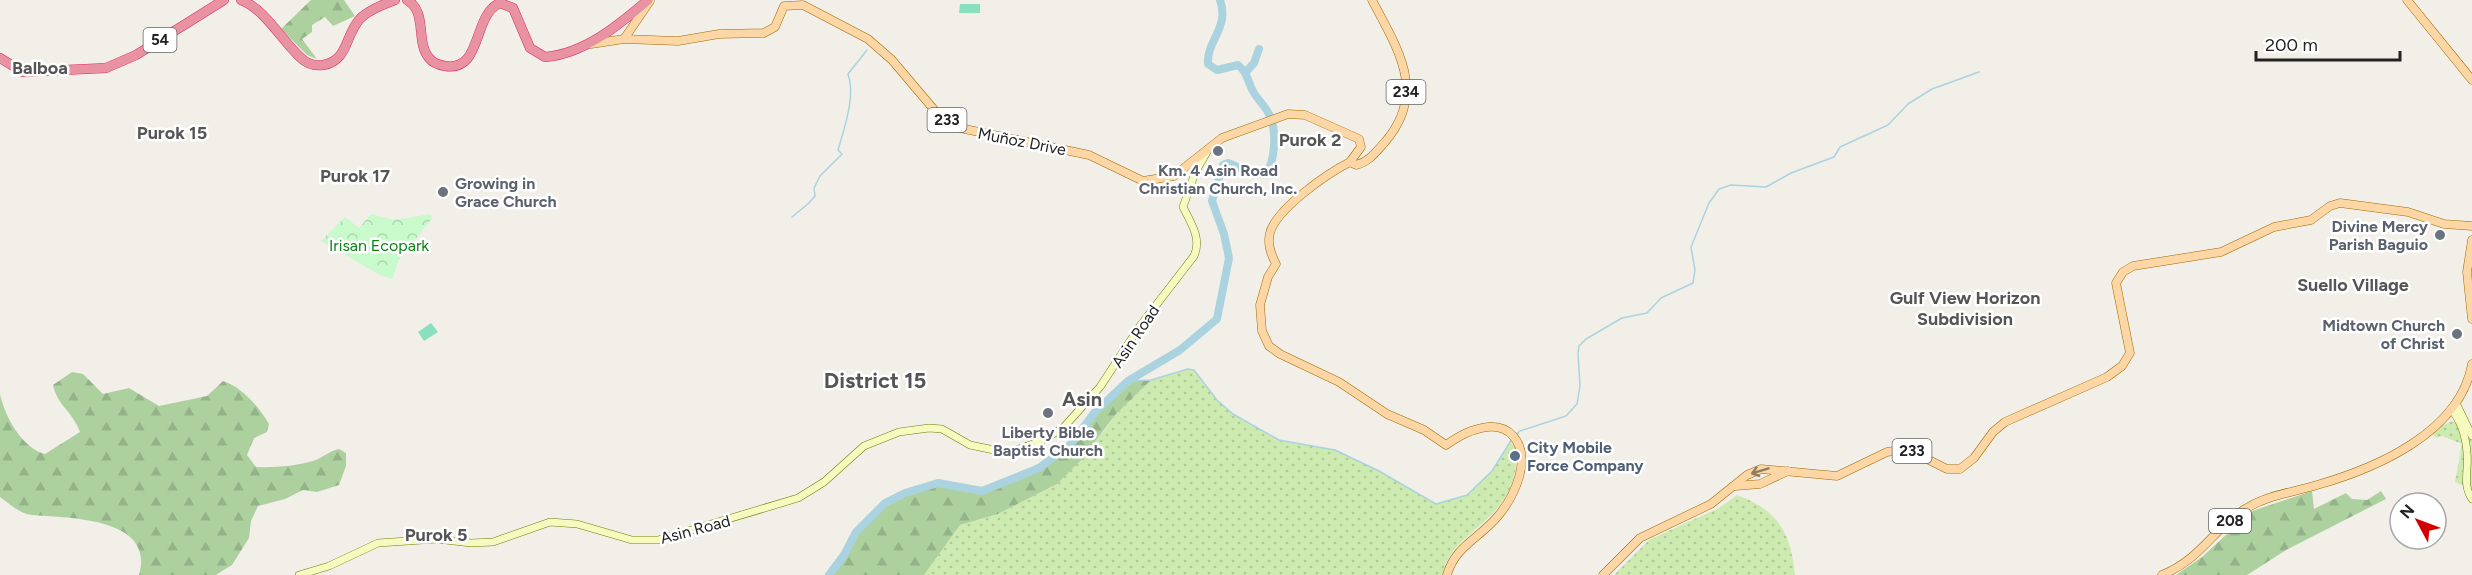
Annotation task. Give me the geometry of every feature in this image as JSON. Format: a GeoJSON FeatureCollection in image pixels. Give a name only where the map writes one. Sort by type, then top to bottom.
{"type":"FeatureCollection","features":[{"type":"Feature","properties":{"kind":"highway"},"geometry":{"type":"LineString","coordinates":[[241,0],[257,11],[302,59],[317,65],[330,64],[343,54],[357,22],[363,16],[395,0]]}},
{"type":"Feature","properties":{"kind":"highway"},"geometry":{"type":"LineString","coordinates":[[407,0],[415,5],[422,43],[428,57],[440,65],[456,66],[467,60],[474,49],[486,14],[497,4],[503,2],[516,12],[527,42],[538,54],[556,56],[584,46],[649,0]]}},
{"type":"Feature","properties":{"kind":"highway","name":"54"},"geometry":{"type":"LineString","coordinates":[[0,58],[23,72],[106,68],[136,55],[220,1]]}},
{"type":"Feature","properties":{"kind":"main road"},"geometry":{"type":"LineString","coordinates":[[624,39],[649,0]]}},
{"type":"Feature","properties":{"kind":"main road","name":"234"},"geometry":{"type":"LineString","coordinates":[[1350,162],[1356,165],[1369,159],[1391,135],[1402,115],[1406,92],[1406,70],[1401,54],[1372,0]]}},
{"type":"Feature","properties":{"kind":"main road"},"geometry":{"type":"LineString","coordinates":[[2407,0],[2472,80]]}},
{"type":"Feature","properties":{"kind":"main road","name":"Muñoz Drive"},"geometry":{"type":"LineString","coordinates":[[584,46],[624,39],[678,41],[719,34],[764,33],[775,27],[784,6],[799,4],[868,39],[892,60],[936,112],[966,130],[1089,154],[1143,181],[1174,176],[1211,145]]}},
{"type":"Feature","properties":{"kind":"main road","name":"233"},"geometry":{"type":"LineString","coordinates":[[1211,145],[1282,116],[1305,115],[1359,139],[1361,147],[1350,162]]}},
{"type":"Feature","properties":{"kind":"main road","name":"Asin Road"},"geometry":{"type":"LineString","coordinates":[[299,575],[329,566],[378,543],[437,539],[471,543],[493,542],[550,522],[577,524],[623,538],[658,540],[798,498],[824,482],[864,446],[899,432],[929,428],[942,429],[970,445],[999,451],[1016,450],[1048,438],[1070,421],[1100,387],[1140,327],[1194,256],[1197,239],[1183,207],[1196,173],[1211,145]]}},
{"type":"Feature","properties":{"kind":"main road"},"geometry":{"type":"LineString","coordinates":[[1350,162],[1314,185],[1273,225],[1269,248],[1276,264],[1263,290],[1260,316],[1262,331],[1269,346],[1280,354],[1330,377],[1356,392],[1370,405],[1412,423],[1446,445],[1474,429],[1500,427],[1510,432],[1517,440],[1521,467],[1513,494],[1497,518],[1458,551],[1447,575]]}},
{"type":"Feature","properties":{"kind":"main road","name":"233"},"geometry":{"type":"LineString","coordinates":[[1603,575],[1640,538],[1711,504],[1747,475],[1761,469],[1837,476],[1880,455],[1902,449],[1919,453],[1947,469],[1965,466],[2005,422],[2107,377],[2122,366],[2130,353],[2116,283],[2122,272],[2133,266],[2221,252],[2274,227],[2311,220],[2330,206],[2340,204],[2408,212],[2444,224],[2472,226]]}},
{"type":"Feature","properties":{"kind":"main road"},"geometry":{"type":"LineString","coordinates":[[2472,240],[2467,272],[2472,319]]}},
{"type":"Feature","properties":{"kind":"main road","name":"208"},"geometry":{"type":"LineString","coordinates":[[2162,575],[2193,559],[2246,508],[2269,498],[2334,480],[2392,455],[2425,434],[2454,406],[2472,364]]}},
{"type":"Feature","properties":{"kind":"main road"},"geometry":{"type":"LineString","coordinates":[[2454,406],[2472,436]]}},
{"type":"Feature","properties":{"kind":"main road"},"geometry":{"type":"LineString","coordinates":[[2454,406],[2468,454],[2466,482],[2472,499]]}},
{"type":"Feature","properties":{"kind":"main road","name":"233"},"geometry":{"type":"LineString","coordinates":[[1736,486],[1760,484],[1788,471]]}},
{"type":"Feature","properties":{"kind":"green space"},"geometry":{"type":"Polygon","coordinates":[[[311,0],[344,0],[355,16],[333,26],[325,17],[312,25],[312,32],[302,39],[317,59],[307,55],[281,29],[311,0]]]}},
{"type":"Feature","properties":{"kind":"green space"},"geometry":{"type":"Polygon","coordinates":[[[960,4],[980,4],[980,13],[959,13],[960,4]]]}},
{"type":"Feature","properties":{"kind":"green space","name":"Irisan Ecopark"},"geometry":{"type":"Polygon","coordinates":[[[371,214],[394,220],[430,214],[433,217],[399,260],[392,279],[380,275],[321,241],[345,217],[359,228],[371,214]]]}},
{"type":"Feature","properties":{"kind":"green space"},"geometry":{"type":"Polygon","coordinates":[[[431,323],[438,332],[424,341],[418,332],[431,323]]]}},
{"type":"Feature","properties":{"kind":"green space"},"geometry":{"type":"Polygon","coordinates":[[[1188,369],[1194,370],[1217,400],[1233,414],[1279,440],[1335,450],[1379,471],[1436,504],[1467,495],[1492,471],[1510,441],[1516,449],[1515,473],[1508,493],[1484,522],[1458,546],[1448,559],[1443,575],[924,575],[960,525],[998,514],[1057,484],[1104,431],[1115,415],[1151,380],[1188,369]]]}},
{"type":"Feature","properties":{"kind":"green space"},"geometry":{"type":"Polygon","coordinates":[[[72,372],[83,374],[103,394],[129,388],[159,406],[207,396],[223,381],[237,388],[249,398],[269,424],[267,432],[254,438],[247,455],[256,467],[306,463],[339,449],[346,453],[346,466],[339,485],[317,492],[303,490],[285,499],[258,506],[251,521],[249,538],[232,565],[216,575],[139,575],[141,556],[135,542],[122,531],[86,520],[23,513],[0,497],[0,394],[10,422],[22,438],[37,451],[45,454],[80,432],[58,398],[53,385],[72,372]]]}},
{"type":"Feature","properties":{"kind":"green space"},"geometry":{"type":"Polygon","coordinates":[[[1151,380],[1115,415],[1082,459],[1057,484],[998,514],[960,525],[924,575],[829,575],[844,555],[856,532],[885,503],[905,493],[938,483],[982,491],[1039,468],[1071,444],[1095,412],[1128,381],[1151,380]]]}},
{"type":"Feature","properties":{"kind":"green space"},"geometry":{"type":"Polygon","coordinates":[[[2459,420],[2472,436],[2472,490],[2455,482],[2462,444],[2442,436],[2436,438],[2431,431],[2459,420]]]}},
{"type":"Feature","properties":{"kind":"green space"},"geometry":{"type":"Polygon","coordinates":[[[2312,491],[2314,509],[2346,493],[2352,499],[2367,500],[2381,491],[2386,499],[2286,550],[2247,575],[2176,575],[2202,557],[2252,511],[2312,491]]]}},
{"type":"Feature","properties":{"kind":"green space"},"geometry":{"type":"Polygon","coordinates":[[[1737,495],[1763,508],[1780,525],[1790,547],[1795,575],[1614,575],[1649,540],[1719,508],[1737,495]]]}},
{"type":"Feature","properties":{"kind":"waterway"},"geometry":{"type":"LineString","coordinates":[[829,575],[844,555],[856,532],[885,503],[905,493],[938,483],[982,491],[1039,468],[1071,444],[1095,412],[1128,381],[1180,350],[1217,319],[1229,258],[1224,234],[1212,201],[1223,165],[1228,163],[1250,172],[1266,175],[1273,154],[1274,138],[1270,116],[1254,93],[1242,68],[1238,65],[1217,70],[1208,64],[1210,48],[1222,19],[1220,0]]}},
{"type":"Feature","properties":{"kind":"waterway"},"geometry":{"type":"LineString","coordinates":[[1246,72],[1254,63],[1259,49]]}},
{"type":"Feature","properties":{"kind":"waterway"},"geometry":{"type":"LineString","coordinates":[[792,217],[815,196],[814,188],[820,176],[842,154],[838,150],[846,123],[851,92],[848,74],[867,50]]}},
{"type":"Feature","properties":{"kind":"waterway"},"geometry":{"type":"LineString","coordinates":[[1515,436],[1520,431],[1566,416],[1577,404],[1580,386],[1578,353],[1579,346],[1586,339],[1622,318],[1647,313],[1661,298],[1693,283],[1695,270],[1691,247],[1709,203],[1719,189],[1731,185],[1766,187],[1791,173],[1834,157],[1840,147],[1888,125],[1908,104],[1932,89],[1979,72]]}},
{"type":"Feature","properties":{"kind":"waterway"},"geometry":{"type":"LineString","coordinates":[[1128,381],[1151,380],[1188,369],[1194,370],[1217,400],[1233,414],[1279,440],[1335,450],[1379,471],[1436,504],[1467,495],[1492,471],[1512,439]]}},
{"type":"Feature","properties":{"kind":"place","name":"Km. 4 Asin Road Christian Church, Inc."},"geometry":{"type":"Point","coordinates":[1218,151]}},
{"type":"Feature","properties":{"kind":"place","name":"Growing in Grace Church"},"geometry":{"type":"Point","coordinates":[443,192]}},
{"type":"Feature","properties":{"kind":"place","name":"Divine Mercy Parish Baguio"},"geometry":{"type":"Point","coordinates":[2440,235]}},
{"type":"Feature","properties":{"kind":"place","name":"Midtown Church of Christ"},"geometry":{"type":"Point","coordinates":[2457,334]}},
{"type":"Feature","properties":{"kind":"place","name":"Liberty Bible Baptist Church"},"geometry":{"type":"Point","coordinates":[1048,413]}},
{"type":"Feature","properties":{"kind":"place","name":"City Mobile Force Company"},"geometry":{"type":"Point","coordinates":[1515,456]}},
{"type":"Feature","properties":{"kind":"district","name":"Balboa"},"geometry":{"type":"Point","coordinates":[40,68]}},
{"type":"Feature","properties":{"kind":"district","name":"Purok 15"},"geometry":{"type":"Point","coordinates":[172,133]}},
{"type":"Feature","properties":{"kind":"district","name":"Purok 2"},"geometry":{"type":"Point","coordinates":[1310,140]}},
{"type":"Feature","properties":{"kind":"district","name":"Purok 17"},"geometry":{"type":"Point","coordinates":[355,176]}},
{"type":"Feature","properties":{"kind":"district","name":"Suello Village"},"geometry":{"type":"Point","coordinates":[2353,285]}},
{"type":"Feature","properties":{"kind":"district","name":"Gulf View Horizon Subdivision"},"geometry":{"type":"Point","coordinates":[1965,308]}},
{"type":"Feature","properties":{"kind":"district","name":"District 15"},"geometry":{"type":"Point","coordinates":[875,380]}},
{"type":"Feature","properties":{"kind":"district","name":"Asin"},"geometry":{"type":"Point","coordinates":[1082,399]}},
{"type":"Feature","properties":{"kind":"district","name":"Purok 5"},"geometry":{"type":"Point","coordinates":[436,535]}}]}
